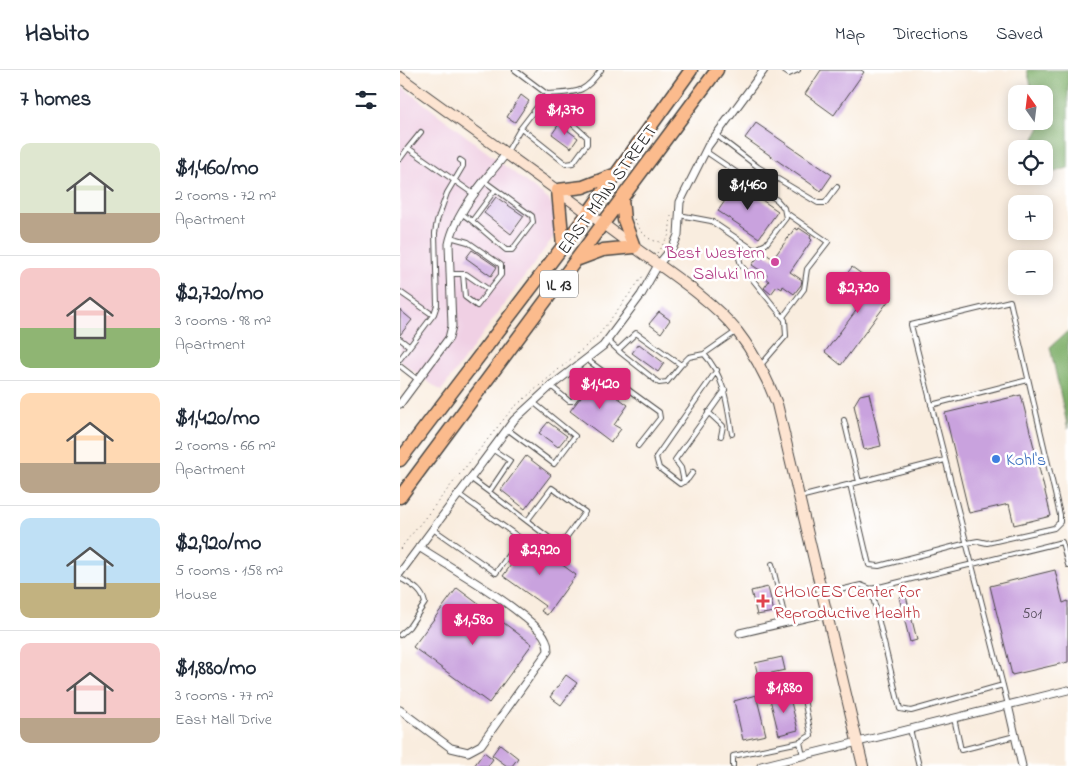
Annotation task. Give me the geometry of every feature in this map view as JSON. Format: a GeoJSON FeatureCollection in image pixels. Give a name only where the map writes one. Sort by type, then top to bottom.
{"type":"FeatureCollection","features":[{"type":"Feature","properties":{"kind":"highway","name":"EAST MAIN STREET"},"geometry":{"type":"LineString","coordinates":[[400,460],[563,246],[691,70]]}},
{"type":"Feature","properties":{"kind":"highway","name":"EAST MAIN STREET"},"geometry":{"type":"LineString","coordinates":[[400,496],[717,70]]}},
{"type":"Feature","properties":{"kind":"highway"},"geometry":{"type":"LineString","coordinates":[[563,246],[558,190],[583,187],[616,174]]}},
{"type":"Feature","properties":{"kind":"highway"},"geometry":{"type":"LineString","coordinates":[[576,260],[603,250],[634,247],[624,220],[622,198]]}},
{"type":"Feature","properties":{"kind":"street"},"geometry":{"type":"LineString","coordinates":[[400,573],[507,429],[533,402],[607,340],[641,295],[658,265],[673,247],[678,234],[680,202],[686,185],[705,151],[764,70]]}},
{"type":"Feature","properties":{"kind":"street"},"geometry":{"type":"LineString","coordinates":[[400,77],[604,224],[720,313],[737,331],[760,367],[777,404],[863,766]]}},
{"type":"Feature","properties":{"kind":"street"},"geometry":{"type":"LineString","coordinates":[[400,404],[449,338],[452,326],[450,237],[461,213],[506,154]]}},
{"type":"Feature","properties":{"kind":"street"},"geometry":{"type":"LineString","coordinates":[[400,710],[451,748],[468,752],[481,745],[548,651],[548,642],[541,632],[516,611],[420,546]]}},
{"type":"Feature","properties":{"kind":"street"},"geometry":{"type":"LineString","coordinates":[[740,632],[826,613]]}},
{"type":"Feature","properties":{"kind":"street"},"geometry":{"type":"LineString","coordinates":[[761,766],[1068,690]]}},
{"type":"Feature","properties":{"kind":"street"},"geometry":{"type":"LineString","coordinates":[[1008,705],[1022,766]]}},
{"type":"Feature","properties":{"kind":"lane"},"geometry":{"type":"LineString","coordinates":[[515,70],[547,94],[572,92],[588,87],[602,70]]}},
{"type":"Feature","properties":{"kind":"lane"},"geometry":{"type":"LineString","coordinates":[[784,70],[789,74],[798,70]]}},
{"type":"Feature","properties":{"kind":"lane"},"geometry":{"type":"LineString","coordinates":[[506,154],[521,128],[547,94]]}},
{"type":"Feature","properties":{"kind":"lane"},"geometry":{"type":"LineString","coordinates":[[521,128],[566,164],[573,163],[588,144],[587,137],[568,120],[540,104]]}},
{"type":"Feature","properties":{"kind":"lane"},"geometry":{"type":"LineString","coordinates":[[400,159],[421,132]]}},
{"type":"Feature","properties":{"kind":"lane"},"geometry":{"type":"LineString","coordinates":[[716,135],[758,167],[818,203],[825,203],[837,187]]}},
{"type":"Feature","properties":{"kind":"lane"},"geometry":{"type":"LineString","coordinates":[[408,148],[475,196]]}},
{"type":"Feature","properties":{"kind":"lane"},"geometry":{"type":"LineString","coordinates":[[705,151],[777,200],[785,212],[828,242],[808,269],[804,289],[783,317]]}},
{"type":"Feature","properties":{"kind":"lane"},"geometry":{"type":"LineString","coordinates":[[400,359],[433,316],[437,305],[435,233],[447,193],[463,166],[460,160]]}},
{"type":"Feature","properties":{"kind":"lane"},"geometry":{"type":"LineString","coordinates":[[461,213],[472,219],[506,250],[512,250],[533,222],[532,216],[484,181]]}},
{"type":"Feature","properties":{"kind":"lane"},"geometry":{"type":"LineString","coordinates":[[472,219],[495,190]]}},
{"type":"Feature","properties":{"kind":"lane"},"geometry":{"type":"LineString","coordinates":[[679,215],[711,221],[754,250],[766,244],[786,218],[785,212]]}},
{"type":"Feature","properties":{"kind":"lane"},"geometry":{"type":"LineString","coordinates":[[450,237],[468,242],[501,265],[502,275],[478,306],[465,297],[463,274]]}},
{"type":"Feature","properties":{"kind":"lane"},"geometry":{"type":"LineString","coordinates":[[748,246],[739,258],[741,265],[783,317],[786,336],[760,367]]}},
{"type":"Feature","properties":{"kind":"lane"},"geometry":{"type":"LineString","coordinates":[[450,274],[463,274],[489,290]]}},
{"type":"Feature","properties":{"kind":"lane"},"geometry":{"type":"LineString","coordinates":[[400,292],[433,316]]}},
{"type":"Feature","properties":{"kind":"lane"},"geometry":{"type":"LineString","coordinates":[[850,484],[869,566],[879,566],[966,543],[978,541],[987,543],[1054,528],[1060,522],[1010,301],[911,325],[966,543],[1008,705]]}},
{"type":"Feature","properties":{"kind":"lane"},"geometry":{"type":"LineString","coordinates":[[607,340],[659,383],[669,381],[680,365],[689,357],[704,354],[737,331]]}},
{"type":"Feature","properties":{"kind":"lane"},"geometry":{"type":"LineString","coordinates":[[618,350],[636,334],[680,365]]}},
{"type":"Feature","properties":{"kind":"lane"},"geometry":{"type":"LineString","coordinates":[[400,339],[410,346]]}},
{"type":"Feature","properties":{"kind":"lane"},"geometry":{"type":"LineString","coordinates":[[704,354],[717,370],[725,390],[732,434]]}},
{"type":"Feature","properties":{"kind":"lane"},"geometry":{"type":"LineString","coordinates":[[586,359],[659,412],[660,418],[638,446]]}},
{"type":"Feature","properties":{"kind":"lane"},"geometry":{"type":"LineString","coordinates":[[400,366],[418,380]]}},
{"type":"Feature","properties":{"kind":"lane"},"geometry":{"type":"LineString","coordinates":[[551,386],[569,402],[573,401],[598,368]]}},
{"type":"Feature","properties":{"kind":"lane"},"geometry":{"type":"LineString","coordinates":[[693,472],[680,484],[658,468],[656,457],[717,370]]}},
{"type":"Feature","properties":{"kind":"lane"},"geometry":{"type":"LineString","coordinates":[[931,405],[1028,380]]}},
{"type":"Feature","properties":{"kind":"lane"},"geometry":{"type":"LineString","coordinates":[[684,482],[681,468],[674,460],[725,390]]}},
{"type":"Feature","properties":{"kind":"lane"},"geometry":{"type":"LineString","coordinates":[[507,429],[554,464],[575,436],[533,402]]}},
{"type":"Feature","properties":{"kind":"lane"},"geometry":{"type":"LineString","coordinates":[[708,412],[720,421],[724,430],[721,436]]}},
{"type":"Feature","properties":{"kind":"lane"},"geometry":{"type":"LineString","coordinates":[[844,420],[859,482]]}},
{"type":"Feature","properties":{"kind":"lane"},"geometry":{"type":"LineString","coordinates":[[490,492],[510,461],[492,449]]}},
{"type":"Feature","properties":{"kind":"lane"},"geometry":{"type":"LineString","coordinates":[[799,497],[945,460]]}},
{"type":"Feature","properties":{"kind":"lane"},"geometry":{"type":"LineString","coordinates":[[470,478],[560,546],[585,512],[552,488],[527,520]]}},
{"type":"Feature","properties":{"kind":"lane"},"geometry":{"type":"LineString","coordinates":[[432,529],[496,573],[520,538],[458,494]]}},
{"type":"Feature","properties":{"kind":"lane"},"geometry":{"type":"LineString","coordinates":[[821,594],[860,585],[871,589],[1062,542],[1068,565]]}},
{"type":"Feature","properties":{"kind":"lane"},"geometry":{"type":"LineString","coordinates":[[772,564],[786,622]]}},
{"type":"Feature","properties":{"kind":"lane"},"geometry":{"type":"LineString","coordinates":[[400,578],[419,590],[424,596],[424,603],[409,628],[400,635]]}},
{"type":"Feature","properties":{"kind":"lane"},"geometry":{"type":"LineString","coordinates":[[871,589],[900,709],[911,711],[1003,685]]}},
{"type":"Feature","properties":{"kind":"lane"},"geometry":{"type":"LineString","coordinates":[[733,766],[733,756],[800,742],[811,735],[802,694]]}},
{"type":"Feature","properties":{"kind":"lane"},"geometry":{"type":"LineString","coordinates":[[954,718],[961,750],[1015,736]]}},
{"type":"Feature","properties":{"kind":"lane"},"geometry":{"type":"LineString","coordinates":[[910,729],[919,766]]}},
{"type":"Feature","properties":{"kind":"lane"},"geometry":{"type":"LineString","coordinates":[[800,742],[803,756]]}},
{"type":"Feature","properties":{"kind":"path"},"geometry":{"type":"LineString","coordinates":[[630,215],[635,219],[642,233],[654,242],[664,242]]}},
{"type":"Feature","properties":{"kind":"shaded area"},"geometry":{"type":"Polygon","coordinates":[[[400,85],[549,200],[556,212],[558,228],[555,235],[441,391],[400,361],[400,85]]]}},
{"type":"Feature","properties":{"kind":"green space"},"geometry":{"type":"Polygon","coordinates":[[[1027,70],[1068,70],[1068,168],[1053,172],[1053,140],[1034,140],[1038,130],[1053,130],[1053,85],[1031,85],[1027,70]]]}},
{"type":"Feature","properties":{"kind":"green space"},"geometry":{"type":"Polygon","coordinates":[[[1068,331],[1068,429],[1050,347],[1068,331]]]}},
{"type":"Feature","properties":{"kind":"building"},"geometry":{"type":"Polygon","coordinates":[[[821,70],[861,70],[864,72],[834,115],[805,94],[821,70]]]}},
{"type":"Feature","properties":{"kind":"building"},"geometry":{"type":"Polygon","coordinates":[[[521,95],[529,101],[515,122],[507,117],[521,95]]]}},
{"type":"Feature","properties":{"kind":"building"},"geometry":{"type":"Polygon","coordinates":[[[756,123],[832,175],[821,191],[745,138],[756,123]]]}},
{"type":"Feature","properties":{"kind":"building"},"geometry":{"type":"Polygon","coordinates":[[[559,124],[578,138],[571,148],[552,134],[559,124]]]}},
{"type":"Feature","properties":{"kind":"building"},"geometry":{"type":"Polygon","coordinates":[[[737,183],[778,211],[759,238],[718,211],[737,183]]]}},
{"type":"Feature","properties":{"kind":"building"},"geometry":{"type":"Polygon","coordinates":[[[496,197],[524,216],[511,234],[484,213],[496,197]]]}},
{"type":"Feature","properties":{"kind":"building","name":"Best Western Saluki Inn"},"geometry":{"type":"Polygon","coordinates":[[[795,228],[798,230],[799,228],[811,236],[812,240],[790,272],[802,280],[801,285],[794,294],[783,286],[782,289],[777,286],[771,294],[764,288],[769,281],[765,278],[767,275],[752,265],[762,251],[773,259],[795,228]]]}},
{"type":"Feature","properties":{"kind":"building"},"geometry":{"type":"Polygon","coordinates":[[[472,250],[497,267],[491,276],[466,258],[472,250]]]}},
{"type":"Feature","properties":{"kind":"building"},"geometry":{"type":"Polygon","coordinates":[[[852,267],[892,296],[841,365],[825,352],[864,300],[840,283],[852,267]]]}},
{"type":"Feature","properties":{"kind":"building"},"geometry":{"type":"Polygon","coordinates":[[[400,310],[412,320],[400,335],[400,310]]]}},
{"type":"Feature","properties":{"kind":"building"},"geometry":{"type":"Polygon","coordinates":[[[659,312],[670,320],[661,333],[649,324],[659,312]]]}},
{"type":"Feature","properties":{"kind":"building"},"geometry":{"type":"Polygon","coordinates":[[[639,344],[664,363],[658,372],[632,353],[639,344]]]}},
{"type":"Feature","properties":{"kind":"building"},"geometry":{"type":"Polygon","coordinates":[[[594,380],[628,405],[614,425],[621,429],[611,442],[570,411],[594,380]]]}},
{"type":"Feature","properties":{"kind":"building"},"geometry":{"type":"Polygon","coordinates":[[[869,393],[881,446],[864,450],[854,405],[860,395],[869,393]]]}},
{"type":"Feature","properties":{"kind":"building","name":"Kohl's"},"geometry":{"type":"Polygon","coordinates":[[[1021,395],[1051,516],[1014,525],[1009,504],[969,513],[945,413],[1021,395]]]}},
{"type":"Feature","properties":{"kind":"building"},"geometry":{"type":"Polygon","coordinates":[[[548,422],[567,436],[558,447],[539,433],[548,422]]]}},
{"type":"Feature","properties":{"kind":"building"},"geometry":{"type":"Polygon","coordinates":[[[526,456],[551,475],[525,509],[501,490],[526,456]]]}},
{"type":"Feature","properties":{"kind":"building"},"geometry":{"type":"Polygon","coordinates":[[[529,540],[576,575],[547,615],[541,611],[545,606],[503,576],[529,540]]]}},
{"type":"Feature","properties":{"kind":"building"},"geometry":{"type":"Polygon","coordinates":[[[1055,570],[1063,603],[1068,601],[1068,662],[1012,675],[990,586],[1055,570]]]}},
{"type":"Feature","properties":{"kind":"building","name":"CHOICES Center for Reproductive Health"},"geometry":{"type":"Polygon","coordinates":[[[768,587],[774,612],[757,615],[751,591],[768,587]]]}},
{"type":"Feature","properties":{"kind":"building"},"geometry":{"type":"Polygon","coordinates":[[[457,588],[532,644],[489,703],[413,647],[457,588]]]}},
{"type":"Feature","properties":{"kind":"building"},"geometry":{"type":"Polygon","coordinates":[[[906,596],[917,640],[910,642],[899,597],[906,596]]]}},
{"type":"Feature","properties":{"kind":"building"},"geometry":{"type":"Polygon","coordinates":[[[782,657],[785,670],[758,676],[755,663],[782,657]]]}},
{"type":"Feature","properties":{"kind":"building"},"geometry":{"type":"Polygon","coordinates":[[[566,675],[577,683],[561,705],[550,697],[566,675]]]}},
{"type":"Feature","properties":{"kind":"building"},"geometry":{"type":"Polygon","coordinates":[[[789,694],[798,730],[779,735],[770,699],[789,694]]]}},
{"type":"Feature","properties":{"kind":"building"},"geometry":{"type":"Polygon","coordinates":[[[756,695],[766,735],[743,740],[734,701],[756,695]]]}},
{"type":"Feature","properties":{"kind":"building"},"geometry":{"type":"Polygon","coordinates":[[[500,744],[518,758],[512,766],[507,766],[492,755],[500,744]]]}},
{"type":"Feature","properties":{"kind":"building"},"geometry":{"type":"Polygon","coordinates":[[[484,752],[493,759],[488,766],[474,766],[484,752]]]}},
{"type":"Feature","properties":{"kind":"place","name":"Best Western Saluki Inn"},"geometry":{"type":"Point","coordinates":[775,262]}},
{"type":"Feature","properties":{"kind":"place","name":"Kohl's"},"geometry":{"type":"Point","coordinates":[996,459]}},
{"type":"Feature","properties":{"kind":"place","name":"CHOICES Center for Reproductive Health"},"geometry":{"type":"Point","coordinates":[763,601]}}]}
